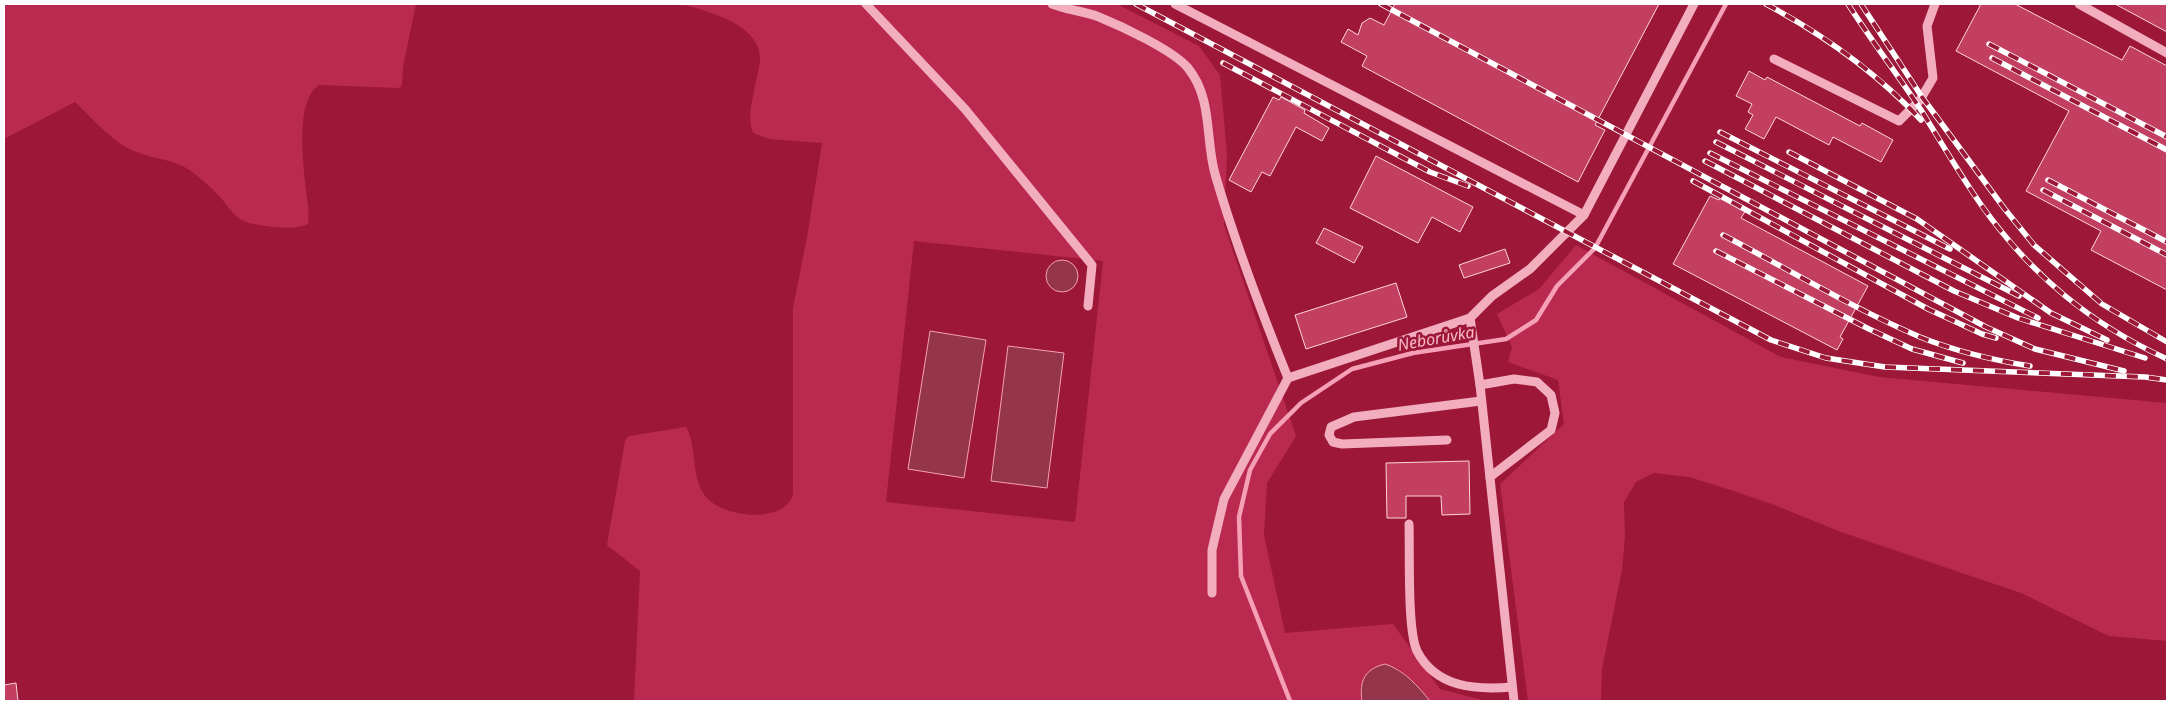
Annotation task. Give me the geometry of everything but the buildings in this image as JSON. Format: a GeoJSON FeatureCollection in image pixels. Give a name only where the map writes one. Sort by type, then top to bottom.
{"type":"FeatureCollection","features":[{"type":"Feature","properties":{"kind":"street"},"geometry":{"type":"LineString","coordinates":[[866,4],[965,110],[1092,265],[1088,306]]}},
{"type":"Feature","properties":{"kind":"street"},"geometry":{"type":"LineString","coordinates":[[1052,4],[1098,17],[1167,52],[1187,68],[1200,89],[1208,116],[1212,163],[1225,206],[1261,310],[1288,378]]}},
{"type":"Feature","properties":{"kind":"street"},"geometry":{"type":"LineString","coordinates":[[1175,4],[1584,215]]}},
{"type":"Feature","properties":{"kind":"street"},"geometry":{"type":"LineString","coordinates":[[1212,593],[1212,550],[1224,499],[1288,378],[1471,322],[1492,296],[1530,269],[1584,215],[1694,4]]}},
{"type":"Feature","properties":{"kind":"street"},"geometry":{"type":"LineString","coordinates":[[1774,58],[1899,121],[1920,100],[1933,78],[1928,26],[1935,4]]}},
{"type":"Feature","properties":{"kind":"street"},"geometry":{"type":"LineString","coordinates":[[2079,4],[2167,53]]}},
{"type":"Feature","properties":{"kind":"street"},"geometry":{"type":"LineString","coordinates":[[1471,322],[1480,386],[1514,701]]}},
{"type":"Feature","properties":{"kind":"street"},"geometry":{"type":"LineString","coordinates":[[1480,386],[1514,379],[1537,382],[1551,395],[1555,412],[1551,430],[1490,478]]}},
{"type":"Feature","properties":{"kind":"street"},"geometry":{"type":"LineString","coordinates":[[1447,440],[1342,444],[1333,442],[1329,435],[1331,427],[1354,417],[1481,401]]}},
{"type":"Feature","properties":{"kind":"street"},"geometry":{"type":"LineString","coordinates":[[1409,524],[1412,627],[1417,651],[1435,674],[1456,684],[1479,689],[1512,687]]}},
{"type":"Feature","properties":{"kind":"shaded area"},"geometry":{"type":"Polygon","coordinates":[[[4,4],[416,4],[400,88],[319,85],[311,93],[306,104],[302,134],[303,165],[309,211],[308,224],[286,228],[258,225],[240,219],[211,188],[191,171],[178,164],[141,154],[126,147],[102,129],[75,102],[4,139],[4,4]]]}},
{"type":"Feature","properties":{"kind":"shaded area"},"geometry":{"type":"Polygon","coordinates":[[[682,4],[1117,4],[1199,46],[1220,75],[1227,154],[1224,225],[1296,436],[1267,483],[1264,535],[1285,633],[1393,624],[1440,689],[1486,701],[1430,701],[1397,668],[1360,687],[1362,701],[634,701],[640,571],[607,545],[625,441],[629,436],[686,427],[690,435],[696,472],[701,489],[714,504],[726,510],[752,515],[766,514],[778,510],[787,504],[793,495],[793,308],[822,143],[770,139],[753,133],[750,112],[760,61],[757,46],[751,36],[730,21],[682,4]],[[914,241],[886,502],[1075,522],[1103,261],[914,241]]]}},
{"type":"Feature","properties":{"kind":"shaded area"},"geometry":{"type":"Polygon","coordinates":[[[1576,245],[1781,357],[1879,377],[2167,403],[2167,641],[2109,636],[2021,593],[1841,532],[1734,491],[1689,477],[1654,473],[1636,482],[1624,502],[1625,537],[1622,570],[1602,669],[1601,701],[1528,701],[1500,484],[1564,424],[1558,380],[1508,362],[1512,347],[1497,314],[1539,289],[1576,245]]]}},
{"type":"Feature","properties":{"kind":"shaded area"},"geometry":{"type":"Polygon","coordinates":[[[1062,260],[1073,265],[1078,276],[1073,287],[1062,292],[1051,287],[1046,276],[1051,265],[1062,260]]]}},
{"type":"Feature","properties":{"kind":"shaded area"},"geometry":{"type":"Polygon","coordinates":[[[930,331],[986,340],[964,478],[908,469],[930,331]]]}},
{"type":"Feature","properties":{"kind":"shaded area"},"geometry":{"type":"Polygon","coordinates":[[[1008,346],[1064,353],[1047,488],[991,481],[1008,346]]]}},
{"type":"Feature","properties":{"kind":"shaded area"},"geometry":{"type":"Polygon","coordinates":[[[1385,664],[1404,674],[1430,701],[1362,701],[1361,688],[1365,677],[1372,669],[1385,664]]]}},
{"type":"Feature","properties":{"kind":"waterway","name":"Neborůvka"},"geometry":{"type":"LineString","coordinates":[[1290,701],[1241,576],[1239,517],[1250,470],[1270,434],[1301,403],[1352,369],[1413,353],[1506,339],[1536,320],[1557,286],[1595,248],[1726,4]]}},
{"type":"Feature","properties":{"kind":"railway"},"geometry":{"type":"LineString","coordinates":[[1136,4],[1771,340],[1826,358],[1885,367],[2145,377],[2167,380]]}},
{"type":"Feature","properties":{"kind":"railway"},"geometry":{"type":"LineString","coordinates":[[1381,4],[1986,327],[2035,349],[2124,371]]}},
{"type":"Feature","properties":{"kind":"railway"},"geometry":{"type":"LineString","coordinates":[[1766,4],[1808,28],[1867,70],[1921,120]]}},
{"type":"Feature","properties":{"kind":"railway"},"geometry":{"type":"LineString","coordinates":[[1848,4],[1921,110],[1982,206],[2021,254],[2042,276],[2088,313],[2113,330],[2167,359]]}},
{"type":"Feature","properties":{"kind":"railway"},"geometry":{"type":"LineString","coordinates":[[1861,4],[1922,97],[2004,208],[2034,245],[2102,304],[2167,342]]}},
{"type":"Feature","properties":{"kind":"railway"},"geometry":{"type":"LineString","coordinates":[[1989,44],[2167,137]]}},
{"type":"Feature","properties":{"kind":"railway"},"geometry":{"type":"LineString","coordinates":[[1992,58],[2167,150]]}},
{"type":"Feature","properties":{"kind":"railway"},"geometry":{"type":"LineString","coordinates":[[1223,63],[1430,172],[1468,186]]}},
{"type":"Feature","properties":{"kind":"railway"},"geometry":{"type":"LineString","coordinates":[[1720,132],[1950,249]]}},
{"type":"Feature","properties":{"kind":"railway"},"geometry":{"type":"LineString","coordinates":[[1716,142],[2019,296]]}},
{"type":"Feature","properties":{"kind":"railway"},"geometry":{"type":"LineString","coordinates":[[1789,152],[1917,219],[2051,313],[2107,340]]}},
{"type":"Feature","properties":{"kind":"railway"},"geometry":{"type":"LineString","coordinates":[[1710,153],[2038,318]]}},
{"type":"Feature","properties":{"kind":"railway"},"geometry":{"type":"LineString","coordinates":[[1705,161],[1954,291],[2018,318],[2145,358]]}},
{"type":"Feature","properties":{"kind":"railway"},"geometry":{"type":"LineString","coordinates":[[2048,180],[2167,242]]}},
{"type":"Feature","properties":{"kind":"railway"},"geometry":{"type":"LineString","coordinates":[[1693,181],[1928,309],[1982,334],[1996,338]]}},
{"type":"Feature","properties":{"kind":"railway"},"geometry":{"type":"LineString","coordinates":[[2043,190],[2167,255]]}},
{"type":"Feature","properties":{"kind":"railway"},"geometry":{"type":"LineString","coordinates":[[1723,235],[1845,301],[1920,337],[1947,347],[2030,366]]}},
{"type":"Feature","properties":{"kind":"railway"},"geometry":{"type":"LineString","coordinates":[[1716,251],[1912,349],[1963,363]]}}]}
